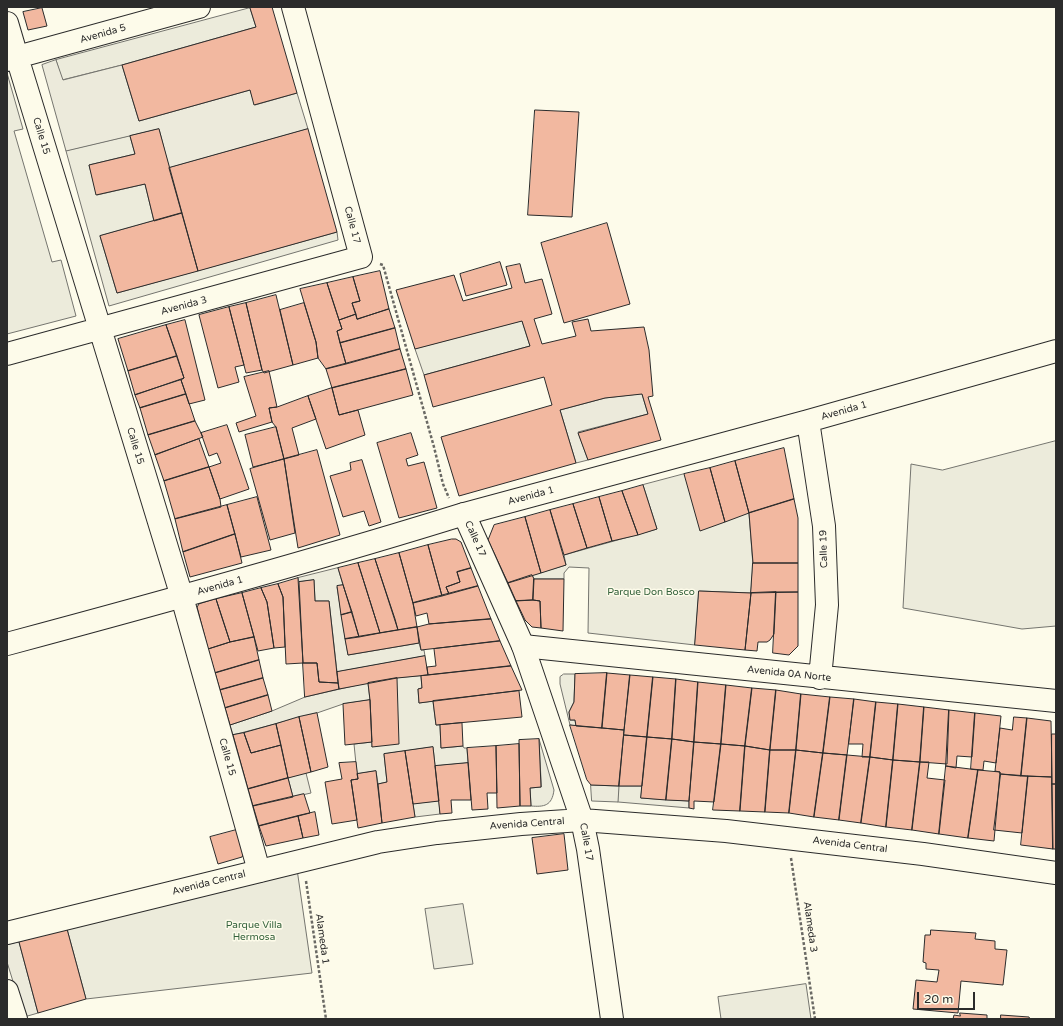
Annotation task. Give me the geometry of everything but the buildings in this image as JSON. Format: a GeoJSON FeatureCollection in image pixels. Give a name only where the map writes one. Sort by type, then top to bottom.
{"type":"FeatureCollection","features":[{"type":"Feature","properties":{"kind":"street","name":"Avenida 5"},"geometry":{"type":"LineString","coordinates":[[12,59],[199,7]]}},
{"type":"Feature","properties":{"kind":"street","name":"Calle 17"},"geometry":{"type":"LineString","coordinates":[[293,7],[361,257]]}},
{"type":"Feature","properties":{"kind":"street","name":"Calle 15"},"geometry":{"type":"LineString","coordinates":[[7,23],[12,59],[99,329],[182,597],[259,871]]}},
{"type":"Feature","properties":{"kind":"street","name":"Avenida 3"},"geometry":{"type":"LineString","coordinates":[[7,354],[361,257]]}},
{"type":"Feature","properties":{"kind":"street","name":"Avenida 1"},"geometry":{"type":"LineString","coordinates":[[7,644],[182,597],[464,514],[808,421],[1056,351]]}},
{"type":"Feature","properties":{"kind":"street","name":"Calle 19"},"geometry":{"type":"LineString","coordinates":[[808,421],[824,526],[827,605],[820,678]]}},
{"type":"Feature","properties":{"kind":"street","name":"Calle 17"},"geometry":{"type":"LineString","coordinates":[[464,514],[523,646],[582,820],[588,849],[612,1019]]}},
{"type":"Feature","properties":{"kind":"street","name":"Avenida 0A Norte"},"geometry":{"type":"LineString","coordinates":[[523,646],[820,678],[1056,701]]}},
{"type":"Feature","properties":{"kind":"street","name":"Avenida Central"},"geometry":{"type":"LineString","coordinates":[[7,933],[378,842],[437,833],[521,824],[582,820],[726,831],[923,854],[1056,873]]}},
{"type":"Feature","properties":{"kind":"street"},"geometry":{"type":"LineString","coordinates":[[7,991],[16,1019]]}},
{"type":"Feature","properties":{"kind":"path","name":"Calle 17"},"geometry":{"type":"LineString","coordinates":[[361,257],[383,265],[443,484],[450,501],[464,514]]}},
{"type":"Feature","properties":{"kind":"path","name":"Alameda 3"},"geometry":{"type":"LineString","coordinates":[[788,838],[815,1019]]}},
{"type":"Feature","properties":{"kind":"path","name":"Alameda 1"},"geometry":{"type":"LineString","coordinates":[[303,861],[326,1019]]}},
{"type":"Feature","properties":{"kind":"green space"},"geometry":{"type":"Polygon","coordinates":[[[250,8],[256,27],[122,65],[62,80],[56,60],[250,8]]]}},
{"type":"Feature","properties":{"kind":"green space"},"geometry":{"type":"Polygon","coordinates":[[[7,73],[23,129],[14,131],[52,262],[61,260],[76,316],[7,334],[7,73]]]}},
{"type":"Feature","properties":{"kind":"green space"},"geometry":{"type":"Polygon","coordinates":[[[130,136],[135,154],[89,165],[97,195],[145,184],[154,221],[100,236],[117,293],[337,232],[338,240],[109,306],[66,151],[130,136]]]}},
{"type":"Feature","properties":{"kind":"green space"},"geometry":{"type":"Polygon","coordinates":[[[522,321],[530,346],[424,375],[415,349],[522,321]]]}},
{"type":"Feature","properties":{"kind":"green space"},"geometry":{"type":"Polygon","coordinates":[[[1056,441],[1056,626],[1022,629],[903,608],[911,464],[942,470],[1056,441]]]}},
{"type":"Feature","properties":{"kind":"green space","name":"Parque Don Bosco"},"geometry":{"type":"Polygon","coordinates":[[[684,474],[749,513],[753,566],[751,593],[699,591],[695,645],[588,633],[589,568],[569,567],[564,573],[564,579],[534,579],[532,575],[566,565],[564,555],[657,529],[643,485],[684,474]]]}},
{"type":"Feature","properties":{"kind":"green space"},"geometry":{"type":"Polygon","coordinates":[[[338,568],[343,585],[337,587],[348,655],[419,643],[421,650],[424,650],[425,656],[337,672],[329,601],[315,601],[314,580],[299,582],[298,578],[338,568]]]}},
{"type":"Feature","properties":{"kind":"green space"},"geometry":{"type":"Polygon","coordinates":[[[564,674],[575,674],[574,702],[569,712],[570,720],[575,720],[576,726],[570,725],[560,684],[560,677],[564,674]]]}},
{"type":"Feature","properties":{"kind":"green space"},"geometry":{"type":"Polygon","coordinates":[[[421,676],[422,688],[418,689],[419,703],[433,701],[436,725],[440,725],[441,748],[463,746],[464,748],[467,748],[468,763],[435,766],[433,747],[384,754],[387,782],[378,784],[376,771],[357,774],[354,744],[372,742],[372,747],[397,678],[421,676]]]}},
{"type":"Feature","properties":{"kind":"green space"},"geometry":{"type":"Polygon","coordinates":[[[368,683],[370,700],[343,704],[317,713],[233,735],[230,725],[272,711],[305,697],[368,683]]]}},
{"type":"Feature","properties":{"kind":"green space"},"geometry":{"type":"Polygon","coordinates":[[[539,739],[554,790],[551,799],[547,804],[543,806],[531,806],[530,788],[541,787],[539,739]]]}},
{"type":"Feature","properties":{"kind":"green space"},"geometry":{"type":"Polygon","coordinates":[[[306,773],[311,793],[293,797],[288,778],[306,773]]]}},
{"type":"Feature","properties":{"kind":"green space"},"geometry":{"type":"Polygon","coordinates":[[[619,786],[642,786],[641,798],[689,801],[689,808],[618,802],[619,786]]]}},
{"type":"Feature","properties":{"kind":"green space"},"geometry":{"type":"Polygon","coordinates":[[[439,801],[440,814],[415,817],[413,804],[439,801]]]}},
{"type":"Feature","properties":{"kind":"green space","name":"Parque Villa Hermosa"},"geometry":{"type":"Polygon","coordinates":[[[297,869],[312,973],[86,999],[67,929],[297,869]]]}},
{"type":"Feature","properties":{"kind":"green space"},"geometry":{"type":"Polygon","coordinates":[[[463,904],[473,964],[434,969],[425,909],[463,904]]]}},
{"type":"Feature","properties":{"kind":"green space"},"geometry":{"type":"Polygon","coordinates":[[[806,984],[811,1019],[721,1019],[718,997],[806,984]]]}},
{"type":"Feature","properties":{"kind":"shaded area"},"geometry":{"type":"Polygon","coordinates":[[[56,60],[63,80],[122,65],[139,121],[250,90],[255,105],[297,93],[308,129],[169,168],[159,129],[66,151],[42,65],[56,60]]]}},
{"type":"Feature","properties":{"kind":"shaded area"},"geometry":{"type":"Polygon","coordinates":[[[642,394],[648,414],[578,432],[588,460],[576,463],[560,410],[605,398],[642,394]]]}},
{"type":"Feature","properties":{"kind":"shaded area"},"geometry":{"type":"Polygon","coordinates":[[[591,785],[619,786],[618,802],[592,801],[591,785]]]}},
{"type":"Feature","properties":{"kind":"shaded area"},"geometry":{"type":"Polygon","coordinates":[[[19,942],[38,1013],[24,1017],[7,962],[7,945],[19,942]]]}}]}
